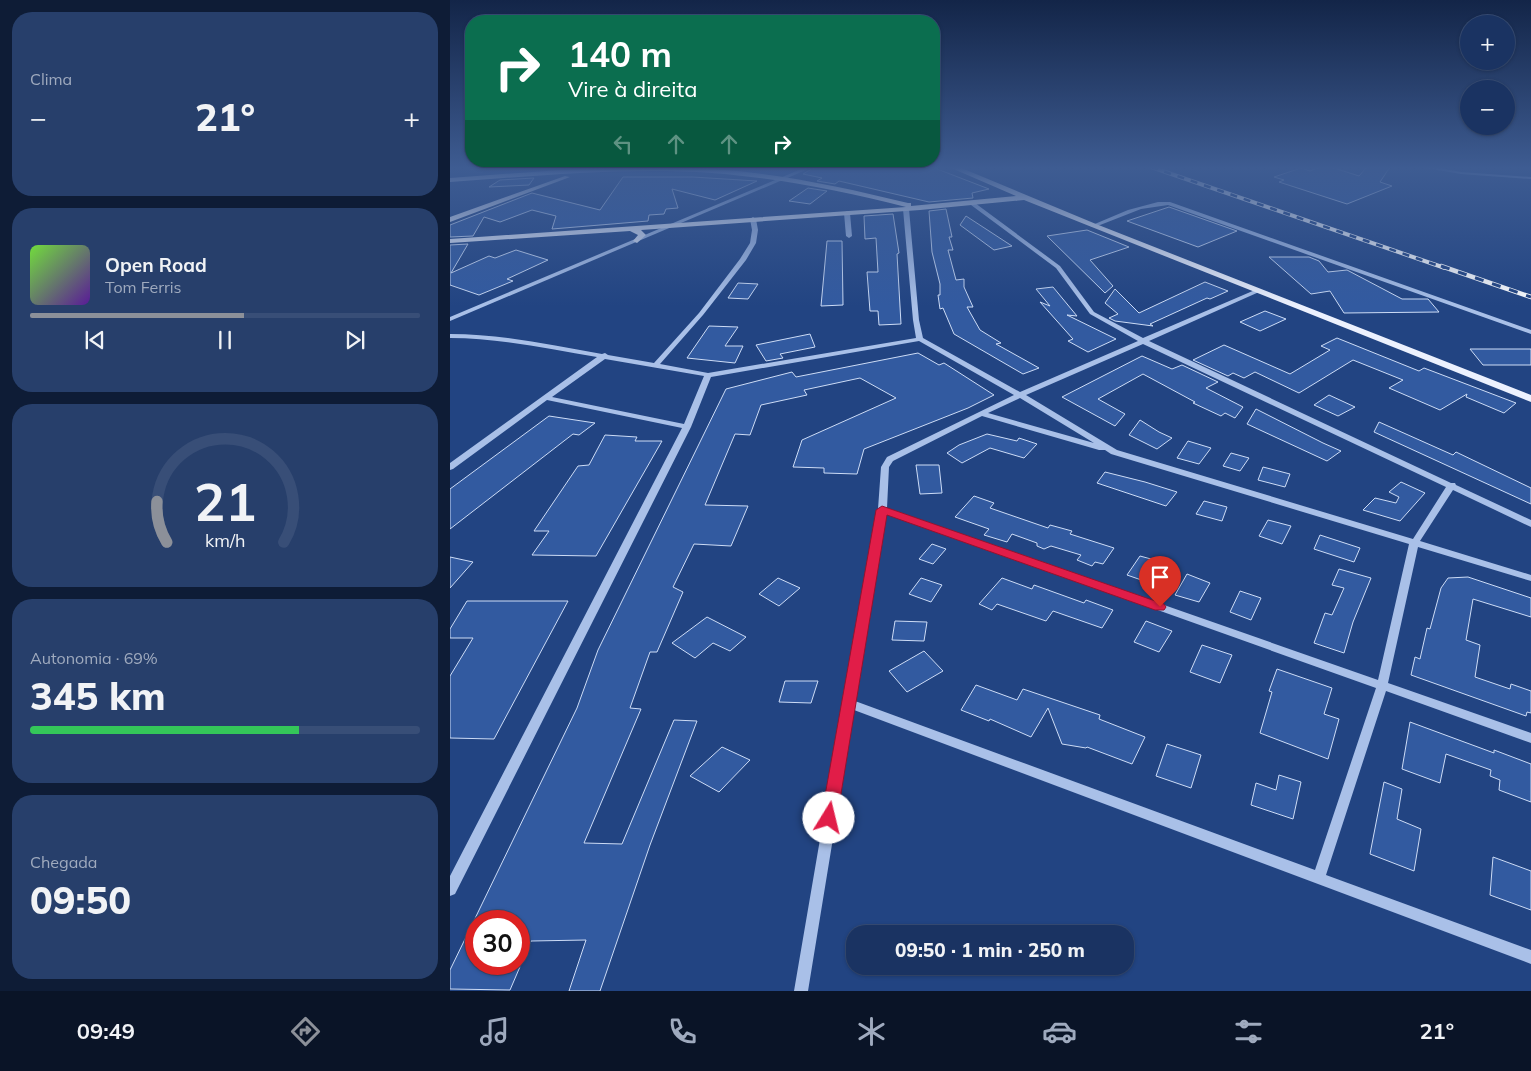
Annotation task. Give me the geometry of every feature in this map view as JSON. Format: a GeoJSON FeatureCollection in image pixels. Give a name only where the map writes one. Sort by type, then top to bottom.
{"type":"FeatureCollection","features":[{"type":"Feature","properties":{"kind":"main road"},"geometry":{"type":"LineString","coordinates":[[450,220],[469,213]]}},
{"type":"Feature","properties":{"kind":"main road"},"geometry":{"type":"LineString","coordinates":[[717,213],[735,220]]}},
{"type":"Feature","properties":{"kind":"main road"},"geometry":{"type":"LineString","coordinates":[[450,241],[843,213]]}},
{"type":"Feature","properties":{"kind":"main road"},"geometry":{"type":"LineString","coordinates":[[1061,213],[1531,399]]}},
{"type":"Feature","properties":{"kind":"main road"},"geometry":{"type":"LineString","coordinates":[[626,228],[640,232],[642,235],[637,241]]}},
{"type":"Feature","properties":{"kind":"street"},"geometry":{"type":"LineString","coordinates":[[450,319],[704,213]]}},
{"type":"Feature","properties":{"kind":"street"},"geometry":{"type":"LineString","coordinates":[[847,213],[849,236]]}},
{"type":"Feature","properties":{"kind":"street"},"geometry":{"type":"LineString","coordinates":[[906,213],[916,320],[920,338]]}},
{"type":"Feature","properties":{"kind":"street"},"geometry":{"type":"LineString","coordinates":[[985,213],[1058,267],[1092,313],[1144,341],[1531,524]]}},
{"type":"Feature","properties":{"kind":"street"},"geometry":{"type":"LineString","coordinates":[[1092,226],[1125,213]]}},
{"type":"Feature","properties":{"kind":"street"},"geometry":{"type":"LineString","coordinates":[[1197,213],[1531,332]]}},
{"type":"Feature","properties":{"kind":"street"},"geometry":{"type":"LineString","coordinates":[[656,364],[701,314],[743,260],[752,243],[755,230],[753,219]]}},
{"type":"Feature","properties":{"kind":"street"},"geometry":{"type":"LineString","coordinates":[[801,991],[882,510],[885,467],[890,459],[1020,395],[1257,291]]}},
{"type":"Feature","properties":{"kind":"street"},"geometry":{"type":"LineString","coordinates":[[450,336],[472,336],[535,344],[708,374],[920,338],[1020,395],[1114,452]]}},
{"type":"Feature","properties":{"kind":"street"},"geometry":{"type":"LineString","coordinates":[[450,467],[605,356]]}},
{"type":"Feature","properties":{"kind":"street"},"geometry":{"type":"LineString","coordinates":[[450,890],[687,427],[708,374]]}},
{"type":"Feature","properties":{"kind":"street"},"geometry":{"type":"LineString","coordinates":[[546,398],[687,427]]}},
{"type":"Feature","properties":{"kind":"street"},"geometry":{"type":"LineString","coordinates":[[982,414],[1531,578]]}},
{"type":"Feature","properties":{"kind":"street"},"geometry":{"type":"LineString","coordinates":[[1319,877],[1382,685],[1414,544],[1452,485]]}},
{"type":"Feature","properties":{"kind":"street"},"geometry":{"type":"LineString","coordinates":[[882,510],[1531,738]]}},
{"type":"Feature","properties":{"kind":"street"},"geometry":{"type":"LineString","coordinates":[[848,703],[1531,957]]}},
{"type":"Feature","properties":{"kind":"building"},"geometry":{"type":"Polygon","coordinates":[[[480,213],[523,213],[500,222],[484,217],[473,236],[450,237],[450,225],[480,213]]]}},
{"type":"Feature","properties":{"kind":"building"},"geometry":{"type":"Polygon","coordinates":[[[545,213],[664,213],[649,215],[648,221],[552,229],[556,216],[545,213]]]}},
{"type":"Feature","properties":{"kind":"building"},"geometry":{"type":"Polygon","coordinates":[[[929,213],[947,213],[952,237],[949,237],[953,250],[948,250],[956,280],[964,279],[964,287],[973,307],[967,307],[980,330],[1001,343],[996,344],[1039,368],[1023,374],[954,334],[943,308],[940,309],[938,295],[940,295],[940,284],[932,252],[929,213]]]}},
{"type":"Feature","properties":{"kind":"building"},"geometry":{"type":"Polygon","coordinates":[[[1150,213],[1187,213],[1237,231],[1198,247],[1127,221],[1150,213]]]}},
{"type":"Feature","properties":{"kind":"building"},"geometry":{"type":"Polygon","coordinates":[[[893,214],[899,253],[897,254],[901,324],[879,325],[878,311],[870,311],[867,272],[878,272],[876,238],[865,239],[864,216],[893,214]]]}},
{"type":"Feature","properties":{"kind":"building"},"geometry":{"type":"Polygon","coordinates":[[[966,216],[1012,246],[994,250],[960,225],[966,216]]]}},
{"type":"Feature","properties":{"kind":"building"},"geometry":{"type":"Polygon","coordinates":[[[1087,230],[1129,247],[1090,260],[1113,286],[1105,293],[1047,236],[1087,230]]]}},
{"type":"Feature","properties":{"kind":"building"},"geometry":{"type":"Polygon","coordinates":[[[827,241],[842,241],[843,305],[821,306],[827,241]]]}},
{"type":"Feature","properties":{"kind":"building"},"geometry":{"type":"Polygon","coordinates":[[[468,244],[451,273],[489,256],[495,258],[516,250],[548,260],[507,279],[513,281],[479,295],[450,285],[450,245],[468,244]]]}},
{"type":"Feature","properties":{"kind":"building"},"geometry":{"type":"Polygon","coordinates":[[[1269,257],[1309,257],[1319,261],[1328,272],[1347,270],[1402,299],[1428,299],[1439,312],[1344,313],[1330,291],[1311,294],[1269,257]]]}},
{"type":"Feature","properties":{"kind":"building"},"geometry":{"type":"Polygon","coordinates":[[[1205,282],[1228,291],[1210,299],[1207,298],[1150,324],[1153,326],[1115,321],[1109,318],[1118,314],[1105,303],[1115,289],[1139,313],[1205,282]]]}},
{"type":"Feature","properties":{"kind":"building"},"geometry":{"type":"Polygon","coordinates":[[[738,283],[758,284],[748,299],[728,298],[738,283]]]}},
{"type":"Feature","properties":{"kind":"building"},"geometry":{"type":"Polygon","coordinates":[[[1053,287],[1077,316],[1067,315],[1116,339],[1088,352],[1068,341],[1073,339],[1040,302],[1050,306],[1036,289],[1053,287]]]}},
{"type":"Feature","properties":{"kind":"building"},"geometry":{"type":"Polygon","coordinates":[[[1265,311],[1286,319],[1260,331],[1240,322],[1265,311]]]}},
{"type":"Feature","properties":{"kind":"building"},"geometry":{"type":"Polygon","coordinates":[[[709,326],[738,327],[725,346],[743,346],[735,363],[687,358],[709,326]]]}},
{"type":"Feature","properties":{"kind":"building"},"geometry":{"type":"Polygon","coordinates":[[[810,334],[815,347],[780,354],[783,358],[766,361],[756,345],[810,334]]]}},
{"type":"Feature","properties":{"kind":"building"},"geometry":{"type":"Polygon","coordinates":[[[1337,338],[1419,371],[1424,368],[1516,403],[1504,413],[1466,397],[1467,394],[1440,410],[1389,388],[1403,380],[1353,360],[1299,393],[1255,372],[1244,378],[1233,373],[1228,376],[1193,360],[1224,345],[1290,374],[1330,350],[1321,346],[1337,338]]]}},
{"type":"Feature","properties":{"kind":"building"},"geometry":{"type":"Polygon","coordinates":[[[1470,349],[1531,349],[1531,365],[1483,365],[1470,349]]]}},
{"type":"Feature","properties":{"kind":"building"},"geometry":{"type":"Polygon","coordinates":[[[918,353],[939,365],[944,363],[994,395],[968,408],[864,449],[857,474],[824,473],[824,468],[793,467],[802,440],[896,398],[860,378],[804,390],[807,395],[761,405],[750,435],[735,434],[705,505],[748,506],[731,546],[694,544],[673,587],[683,592],[657,652],[650,652],[630,708],[641,709],[584,843],[622,844],[674,720],[697,721],[650,845],[600,991],[569,991],[586,940],[531,941],[530,943],[530,910],[479,910],[577,708],[598,650],[726,389],[792,372],[796,377],[918,353]]]}},
{"type":"Feature","properties":{"kind":"building"},"geometry":{"type":"Polygon","coordinates":[[[1142,356],[1172,369],[1182,365],[1218,382],[1206,388],[1243,407],[1235,418],[1225,413],[1221,416],[1193,403],[1195,402],[1143,374],[1098,399],[1125,414],[1115,426],[1062,397],[1142,356]]]}},
{"type":"Feature","properties":{"kind":"building"},"geometry":{"type":"Polygon","coordinates":[[[1329,395],[1355,407],[1338,416],[1314,405],[1329,395]]]}},
{"type":"Feature","properties":{"kind":"building"},"geometry":{"type":"Polygon","coordinates":[[[1256,409],[1341,451],[1327,461],[1247,424],[1256,409]]]}},
{"type":"Feature","properties":{"kind":"building"},"geometry":{"type":"Polygon","coordinates":[[[549,416],[595,423],[579,435],[573,434],[450,529],[450,489],[549,416]]]}},
{"type":"Feature","properties":{"kind":"building"},"geometry":{"type":"Polygon","coordinates":[[[1140,420],[1172,438],[1157,449],[1129,435],[1140,420]]]}},
{"type":"Feature","properties":{"kind":"building"},"geometry":{"type":"Polygon","coordinates":[[[1379,422],[1453,455],[1456,452],[1531,488],[1531,504],[1374,432],[1379,422]]]}},
{"type":"Feature","properties":{"kind":"building"},"geometry":{"type":"Polygon","coordinates":[[[987,434],[1017,441],[1019,438],[1037,444],[1024,458],[990,448],[962,463],[947,453],[959,445],[987,434]]]}},
{"type":"Feature","properties":{"kind":"building"},"geometry":{"type":"Polygon","coordinates":[[[605,435],[637,437],[635,441],[662,441],[596,556],[532,555],[549,531],[534,531],[578,466],[589,465],[605,435]]]}},
{"type":"Feature","properties":{"kind":"building"},"geometry":{"type":"Polygon","coordinates":[[[1188,441],[1211,448],[1199,464],[1177,458],[1188,441]]]}},
{"type":"Feature","properties":{"kind":"building"},"geometry":{"type":"Polygon","coordinates":[[[1231,453],[1249,458],[1240,471],[1223,466],[1231,453]]]}},
{"type":"Feature","properties":{"kind":"building"},"geometry":{"type":"Polygon","coordinates":[[[916,465],[939,465],[942,493],[920,494],[916,465]]]}},
{"type":"Feature","properties":{"kind":"building"},"geometry":{"type":"Polygon","coordinates":[[[1263,467],[1290,474],[1285,487],[1258,480],[1263,467]]]}},
{"type":"Feature","properties":{"kind":"building"},"geometry":{"type":"Polygon","coordinates":[[[1105,472],[1177,492],[1166,506],[1097,483],[1105,472]]]}},
{"type":"Feature","properties":{"kind":"building"},"geometry":{"type":"Polygon","coordinates":[[[1401,482],[1425,493],[1400,521],[1363,510],[1375,498],[1396,503],[1399,497],[1389,492],[1401,482]]]}},
{"type":"Feature","properties":{"kind":"building"},"geometry":{"type":"Polygon","coordinates":[[[974,496],[994,503],[990,508],[1048,528],[1050,525],[1072,531],[1070,534],[1114,548],[1103,564],[1095,562],[1092,566],[1077,560],[1081,555],[1051,546],[1044,549],[1037,546],[1037,543],[1012,534],[1007,542],[984,535],[989,529],[955,517],[974,496]]]}},
{"type":"Feature","properties":{"kind":"building"},"geometry":{"type":"Polygon","coordinates":[[[1204,501],[1227,507],[1222,521],[1196,514],[1204,501]]]}},
{"type":"Feature","properties":{"kind":"building"},"geometry":{"type":"Polygon","coordinates":[[[1268,520],[1291,526],[1282,544],[1259,536],[1268,520]]]}},
{"type":"Feature","properties":{"kind":"building"},"geometry":{"type":"Polygon","coordinates":[[[1320,535],[1360,548],[1354,562],[1314,549],[1320,535]]]}},
{"type":"Feature","properties":{"kind":"building"},"geometry":{"type":"Polygon","coordinates":[[[932,544],[946,549],[933,564],[919,559],[932,544]]]}},
{"type":"Feature","properties":{"kind":"building"},"geometry":{"type":"Polygon","coordinates":[[[1140,556],[1162,562],[1150,583],[1127,575],[1140,556]]]}},
{"type":"Feature","properties":{"kind":"building"},"geometry":{"type":"Polygon","coordinates":[[[450,557],[473,562],[450,588],[450,557]]]}},
{"type":"Feature","properties":{"kind":"building"},"geometry":{"type":"Polygon","coordinates":[[[1339,569],[1371,578],[1353,622],[1344,653],[1314,643],[1325,613],[1332,615],[1344,588],[1332,585],[1339,569]]]}},
{"type":"Feature","properties":{"kind":"building"},"geometry":{"type":"Polygon","coordinates":[[[1187,574],[1210,583],[1199,602],[1175,595],[1187,574]]]}},
{"type":"Feature","properties":{"kind":"building"},"geometry":{"type":"Polygon","coordinates":[[[1468,577],[1531,598],[1531,617],[1473,599],[1466,640],[1480,645],[1475,677],[1510,689],[1511,684],[1531,691],[1531,713],[1527,712],[1526,716],[1411,675],[1415,657],[1420,659],[1427,628],[1430,629],[1441,588],[1448,578],[1468,577]]]}},
{"type":"Feature","properties":{"kind":"building"},"geometry":{"type":"Polygon","coordinates":[[[778,578],[800,588],[779,606],[759,594],[778,578]]]}},
{"type":"Feature","properties":{"kind":"building"},"geometry":{"type":"Polygon","coordinates":[[[921,578],[942,585],[931,602],[909,594],[921,578]]]}},
{"type":"Feature","properties":{"kind":"building"},"geometry":{"type":"Polygon","coordinates":[[[1002,578],[1032,589],[1034,585],[1084,603],[1086,600],[1113,610],[1102,628],[1053,611],[1046,621],[997,604],[992,610],[979,604],[1002,578]]]}},
{"type":"Feature","properties":{"kind":"building"},"geometry":{"type":"Polygon","coordinates":[[[1240,591],[1261,598],[1251,620],[1230,612],[1240,591]]]}},
{"type":"Feature","properties":{"kind":"building"},"geometry":{"type":"Polygon","coordinates":[[[467,601],[568,601],[494,739],[450,738],[450,676],[473,638],[450,638],[450,629],[467,601]]]}},
{"type":"Feature","properties":{"kind":"building"},"geometry":{"type":"Polygon","coordinates":[[[707,617],[746,637],[730,651],[713,643],[695,658],[672,643],[707,617]]]}},
{"type":"Feature","properties":{"kind":"building"},"geometry":{"type":"Polygon","coordinates":[[[895,621],[927,622],[924,641],[892,640],[895,621]]]}},
{"type":"Feature","properties":{"kind":"building"},"geometry":{"type":"Polygon","coordinates":[[[1146,621],[1172,631],[1159,652],[1134,642],[1146,621]]]}},
{"type":"Feature","properties":{"kind":"building"},"geometry":{"type":"Polygon","coordinates":[[[1202,645],[1232,655],[1220,683],[1190,672],[1202,645]]]}},
{"type":"Feature","properties":{"kind":"building"},"geometry":{"type":"Polygon","coordinates":[[[924,651],[943,671],[907,692],[889,671],[924,651]]]}},
{"type":"Feature","properties":{"kind":"building"},"geometry":{"type":"Polygon","coordinates":[[[1277,669],[1332,688],[1324,714],[1339,719],[1328,759],[1260,733],[1272,692],[1269,691],[1277,669]]]}},
{"type":"Feature","properties":{"kind":"building"},"geometry":{"type":"Polygon","coordinates":[[[785,681],[818,681],[811,703],[779,702],[785,681]]]}},
{"type":"Feature","properties":{"kind":"building"},"geometry":{"type":"Polygon","coordinates":[[[976,685],[1017,700],[1023,689],[1100,715],[1099,719],[1145,737],[1132,764],[1087,747],[1062,744],[1048,708],[1031,737],[990,719],[989,721],[961,710],[976,685]]]}},
{"type":"Feature","properties":{"kind":"building"},"geometry":{"type":"Polygon","coordinates":[[[1410,722],[1494,753],[1494,750],[1531,764],[1531,802],[1499,790],[1500,780],[1490,776],[1491,770],[1446,754],[1440,783],[1402,769],[1410,722]]]}},
{"type":"Feature","properties":{"kind":"building"},"geometry":{"type":"Polygon","coordinates":[[[1167,744],[1201,755],[1191,788],[1156,776],[1167,744]]]}},
{"type":"Feature","properties":{"kind":"building"},"geometry":{"type":"Polygon","coordinates":[[[722,747],[750,760],[719,792],[690,776],[722,747]]]}},
{"type":"Feature","properties":{"kind":"building"},"geometry":{"type":"Polygon","coordinates":[[[1279,775],[1301,782],[1293,819],[1251,805],[1256,783],[1276,790],[1279,775]]]}},
{"type":"Feature","properties":{"kind":"building"},"geometry":{"type":"Polygon","coordinates":[[[1384,782],[1402,789],[1397,819],[1421,829],[1414,871],[1370,854],[1384,782]]]}},
{"type":"Feature","properties":{"kind":"building"},"geometry":{"type":"Polygon","coordinates":[[[1493,857],[1531,871],[1531,910],[1490,895],[1493,857]]]}},
{"type":"Feature","properties":{"kind":"building"},"geometry":{"type":"Polygon","coordinates":[[[465,939],[465,975],[516,975],[510,990],[450,989],[450,970],[465,939]]]}},
{"type":"Feature","properties":{"kind":"railway"},"geometry":{"type":"LineString","coordinates":[[1286,213],[1445,268]]}},
{"type":"Feature","properties":{"kind":"railway"},"geometry":{"type":"LineString","coordinates":[[1441,266],[1531,297]]}},
{"type":"Feature","properties":{"kind":"route"},"geometry":{"type":"LineString","coordinates":[[829,818],[882,510],[1160,607]]}}]}
